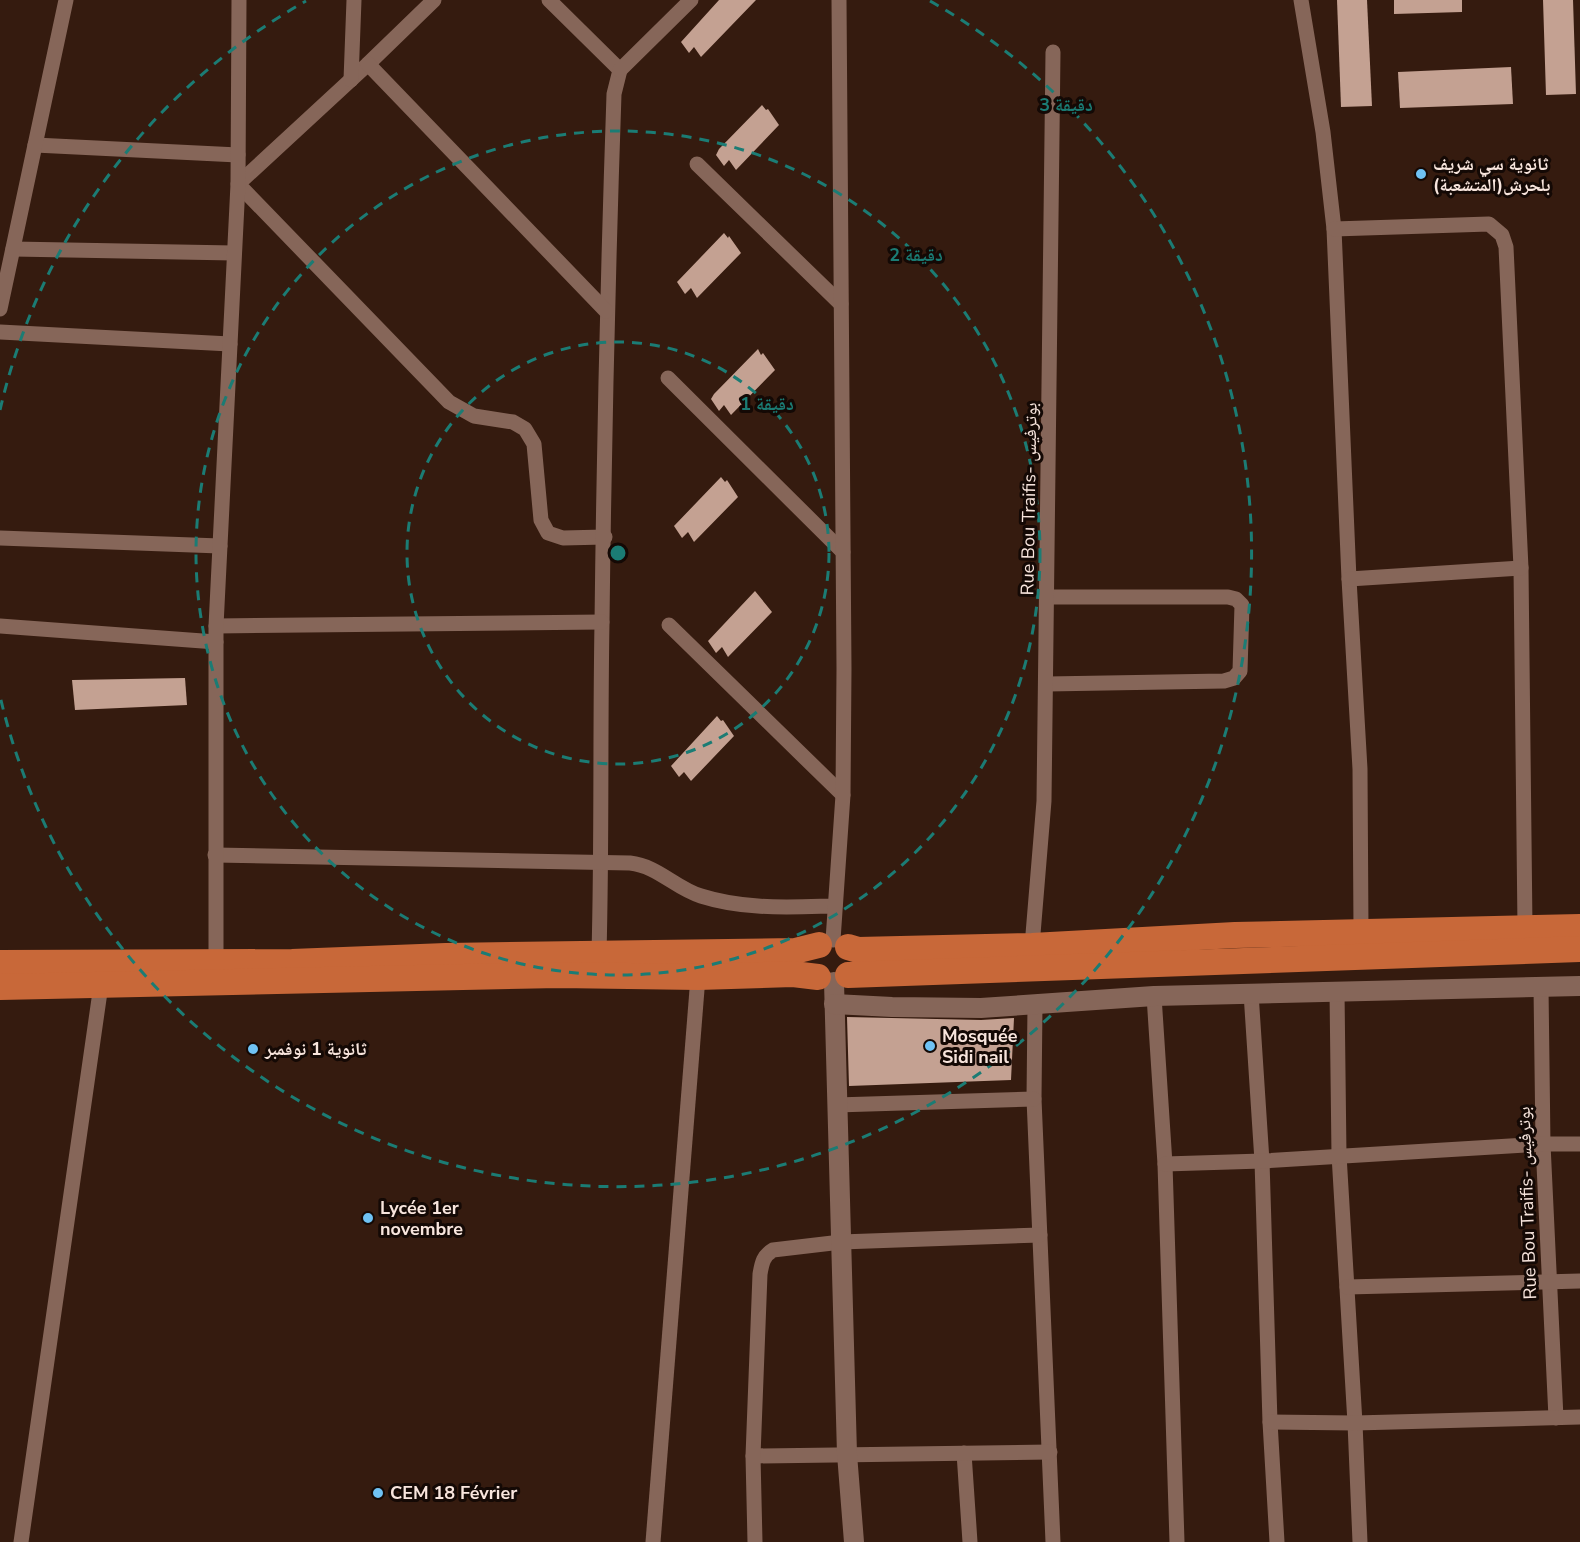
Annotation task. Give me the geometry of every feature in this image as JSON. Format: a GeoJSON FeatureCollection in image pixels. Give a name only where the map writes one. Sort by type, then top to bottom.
{"type":"FeatureCollection","features":[{"type":"Feature","properties":{"kind":"highway"},"geometry":{"type":"LineString","coordinates":[[0,963],[216,963],[599,953],[795,951],[833,944],[858,950],[1032,946],[1234,934],[1580,927]]}},
{"type":"Feature","properties":{"kind":"highway"},"geometry":{"type":"LineString","coordinates":[[833,944],[811,957],[811,964],[834,985]]}},
{"type":"Feature","properties":{"kind":"highway"},"geometry":{"type":"LineString","coordinates":[[833,944],[854,961],[834,985]]}},
{"type":"Feature","properties":{"kind":"highway"},"geometry":{"type":"LineString","coordinates":[[0,987],[570,975],[698,977],[794,974],[834,985],[1580,949]]}},
{"type":"Feature","properties":{"kind":"street"},"geometry":{"type":"LineString","coordinates":[[216,963],[216,634],[238,184],[239,0]]}},
{"type":"Feature","properties":{"kind":"street"},"geometry":{"type":"LineString","coordinates":[[351,80],[354,0]]}},
{"type":"Feature","properties":{"kind":"street"},"geometry":{"type":"LineString","coordinates":[[238,184],[434,0]]}},
{"type":"Feature","properties":{"kind":"street"},"geometry":{"type":"LineString","coordinates":[[549,0],[620,70]]}},
{"type":"Feature","properties":{"kind":"street"},"geometry":{"type":"LineString","coordinates":[[599,953],[602,861],[606,311],[614,94],[620,70],[691,0]]}},
{"type":"Feature","properties":{"kind":"street"},"geometry":{"type":"LineString","coordinates":[[833,944],[843,795],[839,0]]}},
{"type":"Feature","properties":{"kind":"street"},"geometry":{"type":"LineString","coordinates":[[1301,0],[1323,132],[1334,229],[1349,579],[1360,769],[1361,931]]}},
{"type":"Feature","properties":{"kind":"street"},"geometry":{"type":"LineString","coordinates":[[0,309],[35,145],[62,1]]}},
{"type":"Feature","properties":{"kind":"street","name":"Rue Bou Traifis- بوترفيس"},"geometry":{"type":"LineString","coordinates":[[1032,946],[1044,801],[1047,684],[1053,52]]}},
{"type":"Feature","properties":{"kind":"street"},"geometry":{"type":"LineString","coordinates":[[368,64],[606,311]]}},
{"type":"Feature","properties":{"kind":"street"},"geometry":{"type":"LineString","coordinates":[[35,145],[238,155]]}},
{"type":"Feature","properties":{"kind":"street"},"geometry":{"type":"LineString","coordinates":[[697,164],[841,304]]}},
{"type":"Feature","properties":{"kind":"street"},"geometry":{"type":"LineString","coordinates":[[238,184],[449,402],[474,416],[513,422],[525,429],[534,444],[541,520],[548,533],[562,538],[604,537]]}},
{"type":"Feature","properties":{"kind":"street"},"geometry":{"type":"LineString","coordinates":[[1334,229],[1489,224],[1502,236],[1506,247],[1521,568],[1526,928]]}},
{"type":"Feature","properties":{"kind":"street"},"geometry":{"type":"LineString","coordinates":[[13,249],[234,253]]}},
{"type":"Feature","properties":{"kind":"street"},"geometry":{"type":"LineString","coordinates":[[0,332],[230,344]]}},
{"type":"Feature","properties":{"kind":"street"},"geometry":{"type":"LineString","coordinates":[[668,378],[843,552]]}},
{"type":"Feature","properties":{"kind":"street"},"geometry":{"type":"LineString","coordinates":[[0,538],[220,546]]}},
{"type":"Feature","properties":{"kind":"street"},"geometry":{"type":"LineString","coordinates":[[1349,579],[1521,568]]}},
{"type":"Feature","properties":{"kind":"street"},"geometry":{"type":"LineString","coordinates":[[1047,684],[1224,681],[1234,678],[1240,671],[1242,605],[1236,599],[1228,597],[1048,597]]}},
{"type":"Feature","properties":{"kind":"street"},"geometry":{"type":"LineString","coordinates":[[0,626],[216,634],[602,622]]}},
{"type":"Feature","properties":{"kind":"street"},"geometry":{"type":"LineString","coordinates":[[669,625],[843,795]]}},
{"type":"Feature","properties":{"kind":"street"},"geometry":{"type":"LineString","coordinates":[[215,855],[602,861],[642,864],[699,896],[732,904],[771,907],[836,906]]}},
{"type":"Feature","properties":{"kind":"street"},"geometry":{"type":"LineString","coordinates":[[653,1542],[698,977]]}},
{"type":"Feature","properties":{"kind":"street"},"geometry":{"type":"LineString","coordinates":[[21,1542],[101,985]]}},
{"type":"Feature","properties":{"kind":"street"},"geometry":{"type":"LineString","coordinates":[[854,1542],[847,1454],[834,985],[892,1007],[981,1008],[1154,996],[1580,986]]}},
{"type":"Feature","properties":{"kind":"street","name":"Rue Bou Traifis- بوترفيس"},"geometry":{"type":"LineString","coordinates":[[1541,987],[1543,1144],[1556,1418]]}},
{"type":"Feature","properties":{"kind":"street"},"geometry":{"type":"LineString","coordinates":[[1337,991],[1339,1155],[1360,1542]]}},
{"type":"Feature","properties":{"kind":"street"},"geometry":{"type":"LineString","coordinates":[[1251,993],[1262,1161],[1270,1422],[1277,1542]]}},
{"type":"Feature","properties":{"kind":"street"},"geometry":{"type":"LineString","coordinates":[[1154,996],[1165,1164],[1177,1542]]}},
{"type":"Feature","properties":{"kind":"street"},"geometry":{"type":"LineString","coordinates":[[1035,1005],[1034,1099],[1053,1542]]}},
{"type":"Feature","properties":{"kind":"street"},"geometry":{"type":"LineString","coordinates":[[836,1105],[1034,1099]]}},
{"type":"Feature","properties":{"kind":"street"},"geometry":{"type":"LineString","coordinates":[[1165,1164],[1580,1144]]}},
{"type":"Feature","properties":{"kind":"street"},"geometry":{"type":"LineString","coordinates":[[755,1542],[753,1456],[760,1274],[766,1254],[773,1250],[841,1242],[1040,1235]]}},
{"type":"Feature","properties":{"kind":"street"},"geometry":{"type":"LineString","coordinates":[[1347,1287],[1580,1281]]}},
{"type":"Feature","properties":{"kind":"street"},"geometry":{"type":"LineString","coordinates":[[1270,1422],[1355,1423],[1580,1417]]}},
{"type":"Feature","properties":{"kind":"street"},"geometry":{"type":"LineString","coordinates":[[753,1456],[1050,1452]]}},
{"type":"Feature","properties":{"kind":"street"},"geometry":{"type":"LineString","coordinates":[[964,1453],[970,1542]]}},
{"type":"Feature","properties":{"kind":"building"},"geometry":{"type":"Polygon","coordinates":[[[719,0],[756,0],[701,57],[694,47],[689,53],[681,42],[719,0]]]}},
{"type":"Feature","properties":{"kind":"building"},"geometry":{"type":"Polygon","coordinates":[[[1337,0],[1367,0],[1372,106],[1341,107],[1337,0]]]}},
{"type":"Feature","properties":{"kind":"building"},"geometry":{"type":"Polygon","coordinates":[[[1394,0],[1462,0],[1462,12],[1394,14],[1394,0]]]}},
{"type":"Feature","properties":{"kind":"building"},"geometry":{"type":"Polygon","coordinates":[[[1543,0],[1573,0],[1576,94],[1546,95],[1543,0]]]}},
{"type":"Feature","properties":{"kind":"building"},"geometry":{"type":"Polygon","coordinates":[[[1511,67],[1513,104],[1400,108],[1398,72],[1511,67]]]}},
{"type":"Feature","properties":{"kind":"building"},"geometry":{"type":"Polygon","coordinates":[[[762,105],[766,110],[768,109],[779,125],[736,170],[729,160],[724,166],[716,155],[719,149],[762,105]]]}},
{"type":"Feature","properties":{"kind":"building"},"geometry":{"type":"Polygon","coordinates":[[[724,233],[728,238],[729,236],[741,253],[697,298],[691,288],[685,294],[677,282],[724,233]]]}},
{"type":"Feature","properties":{"kind":"building"},"geometry":{"type":"Polygon","coordinates":[[[758,349],[775,370],[731,415],[724,405],[719,411],[711,399],[714,394],[758,349]]]}},
{"type":"Feature","properties":{"kind":"building"},"geometry":{"type":"Polygon","coordinates":[[[721,477],[725,482],[727,480],[738,497],[694,542],[688,532],[682,538],[674,526],[721,477]]]}},
{"type":"Feature","properties":{"kind":"building"},"geometry":{"type":"Polygon","coordinates":[[[755,591],[772,612],[728,657],[722,647],[716,653],[708,641],[755,591]]]}},
{"type":"Feature","properties":{"kind":"building"},"geometry":{"type":"Polygon","coordinates":[[[185,678],[187,705],[75,710],[72,680],[185,678]]]}},
{"type":"Feature","properties":{"kind":"building"},"geometry":{"type":"Polygon","coordinates":[[[717,716],[721,721],[723,720],[734,736],[691,781],[684,772],[679,777],[671,766],[717,716]]]}},
{"type":"Feature","properties":{"kind":"building","name":"Mosquée Sidi nail"},"geometry":{"type":"Polygon","coordinates":[[[847,1017],[981,1020],[1014,1018],[1011,1080],[849,1086],[847,1017]]]}},
{"type":"Feature","properties":{"kind":"place","name":"ثانوية سي شريف بلحرش(المتشعبة)"},"geometry":{"type":"Point","coordinates":[1421,174]}},
{"type":"Feature","properties":{"kind":"place","name":"Mosquée Sidi nail"},"geometry":{"type":"Point","coordinates":[930,1046]}},
{"type":"Feature","properties":{"kind":"place","name":"ثانوية 1 نوفمبر"},"geometry":{"type":"Point","coordinates":[253,1049]}},
{"type":"Feature","properties":{"kind":"place","name":"Lycée 1er novembre"},"geometry":{"type":"Point","coordinates":[368,1218]}},
{"type":"Feature","properties":{"kind":"place","name":"CEM 18 Février"},"geometry":{"type":"Point","coordinates":[378,1493]}}]}
